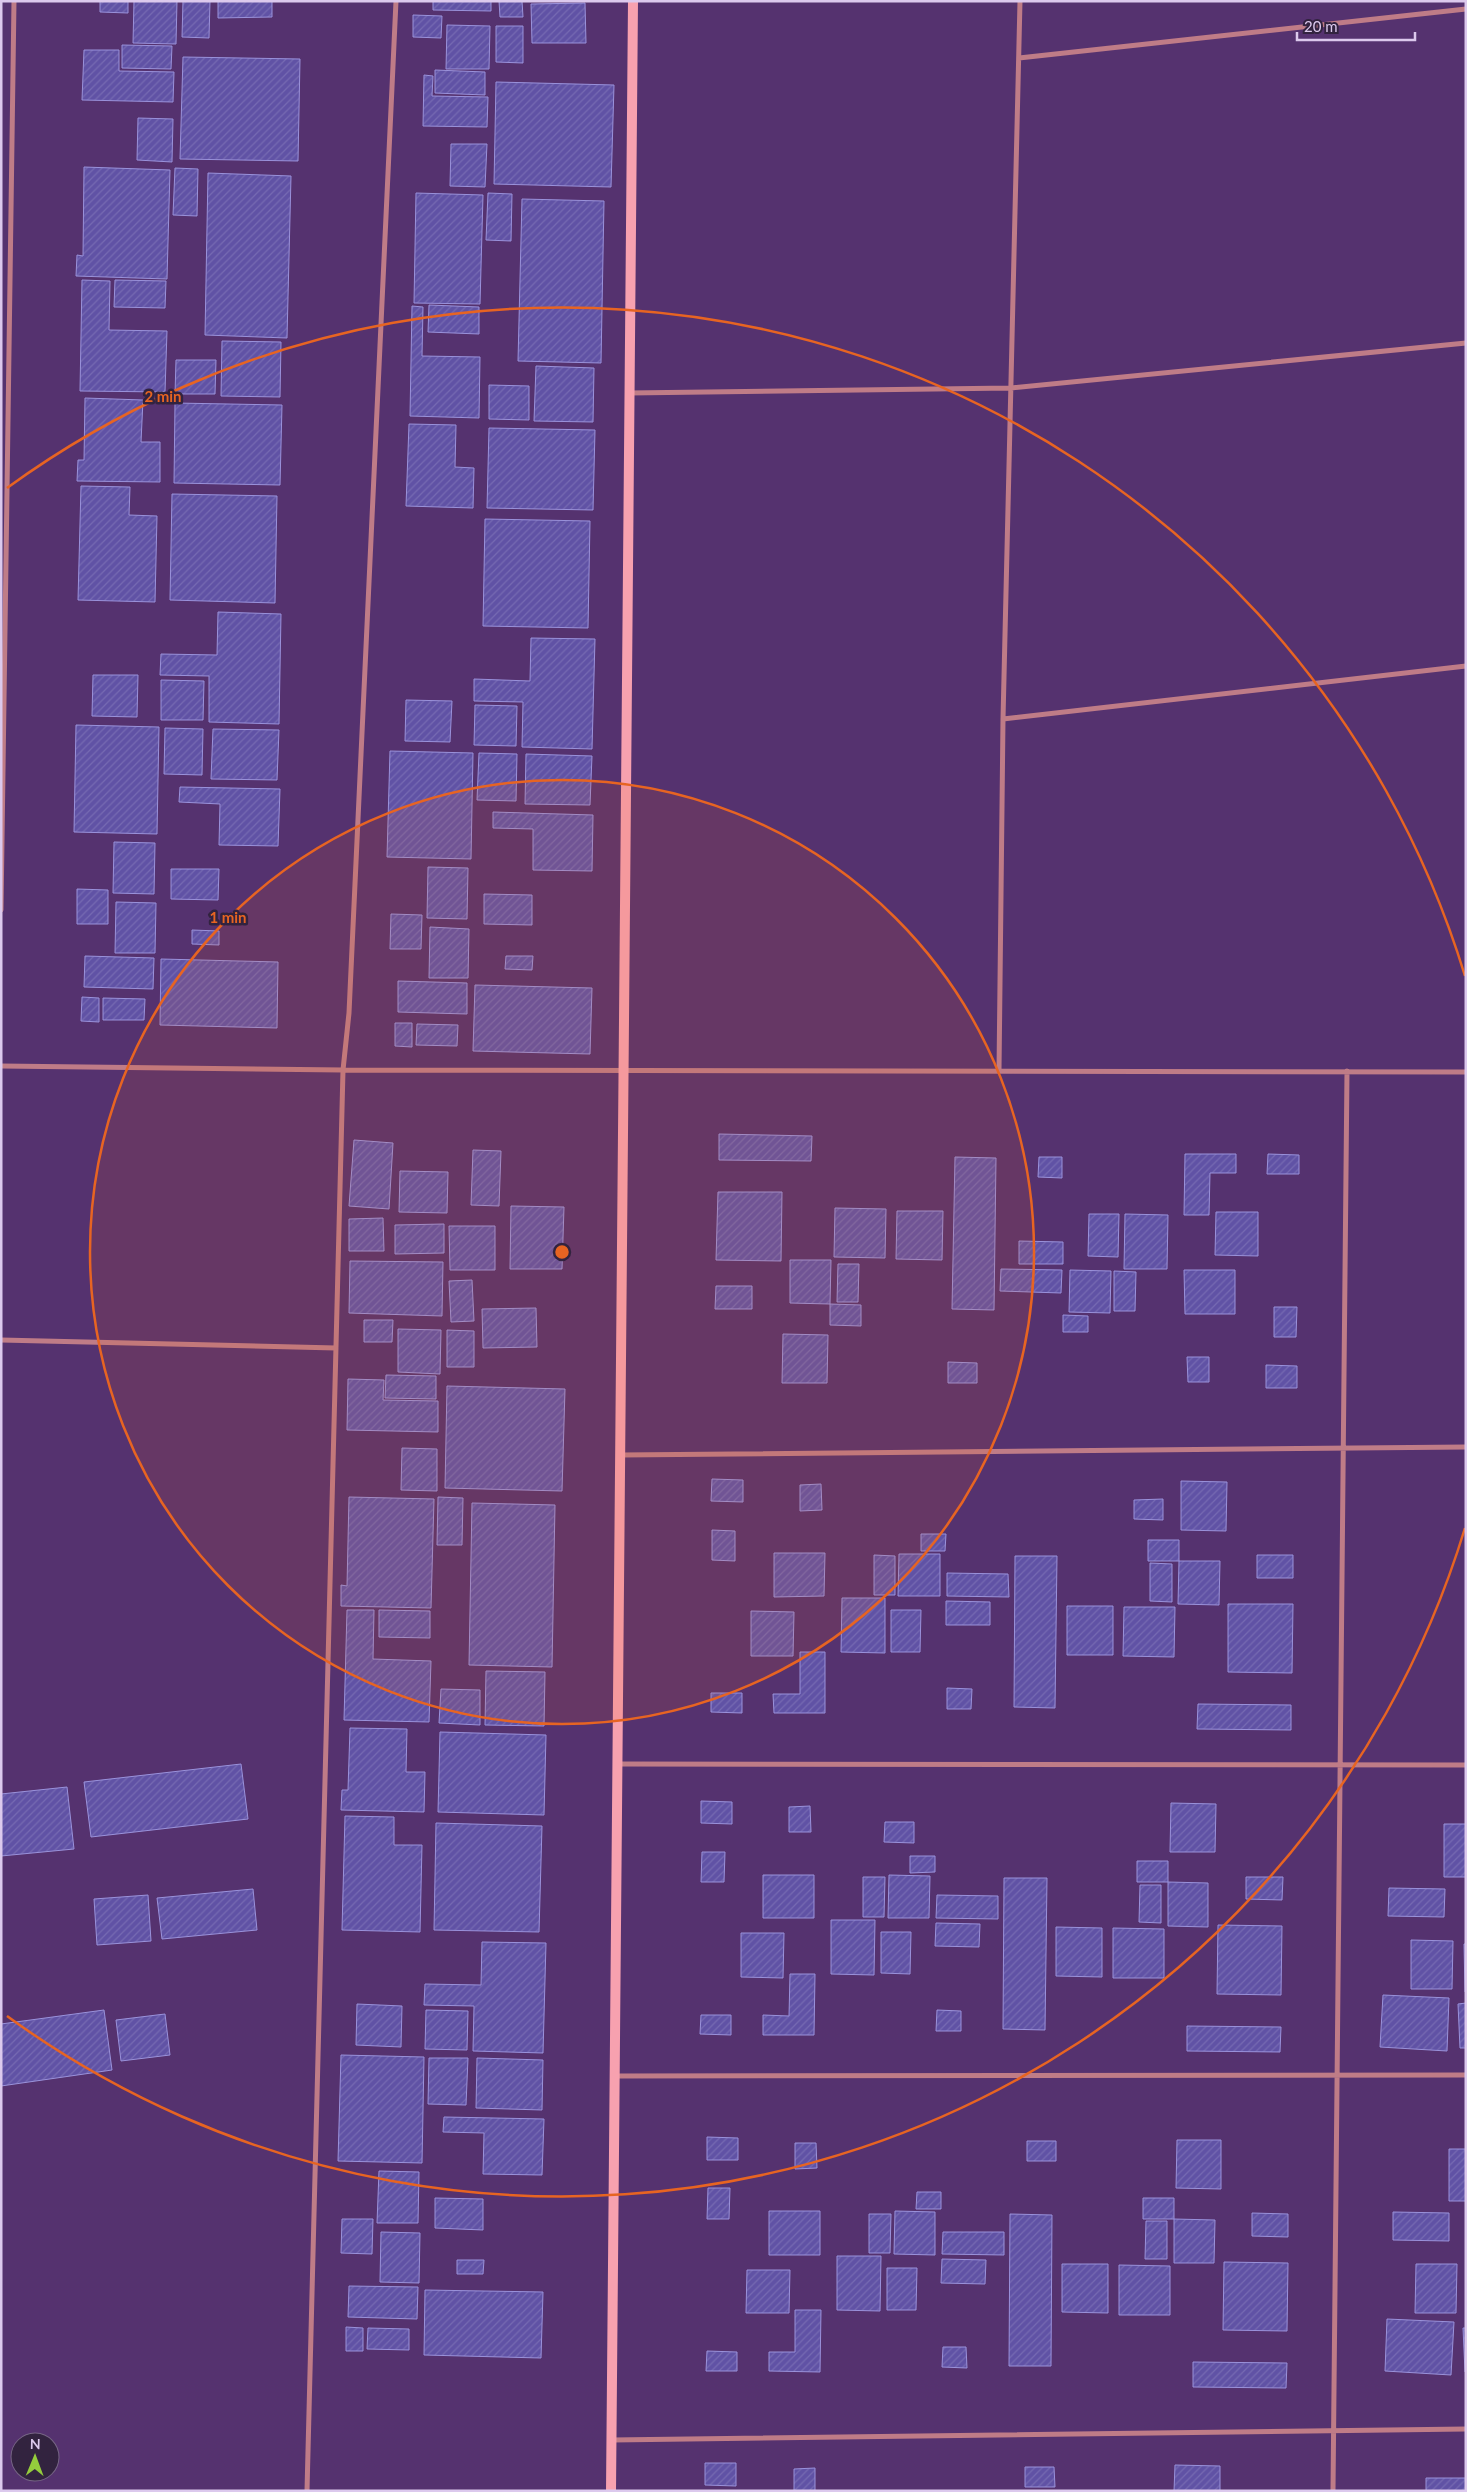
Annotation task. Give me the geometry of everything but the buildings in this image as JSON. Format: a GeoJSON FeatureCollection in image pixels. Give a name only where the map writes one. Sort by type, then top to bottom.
{"type":"FeatureCollection","features":[{"type":"Feature","properties":{"kind":"street"},"geometry":{"type":"LineString","coordinates":[[1,910],[4,426],[14,1]]}},
{"type":"Feature","properties":{"kind":"street"},"geometry":{"type":"LineString","coordinates":[[307,2491],[343,1070],[349,1013],[396,1]]}},
{"type":"Feature","properties":{"kind":"street"},"geometry":{"type":"LineString","coordinates":[[611,2491],[633,1]]}},
{"type":"Feature","properties":{"kind":"street"},"geometry":{"type":"LineString","coordinates":[[999,1071],[1003,719],[1020,1]]}},
{"type":"Feature","properties":{"kind":"street"},"geometry":{"type":"LineString","coordinates":[[1019,58],[1466,9]]}},
{"type":"Feature","properties":{"kind":"street"},"geometry":{"type":"LineString","coordinates":[[629,393],[1011,388],[1466,343]]}},
{"type":"Feature","properties":{"kind":"street"},"geometry":{"type":"LineString","coordinates":[[1003,719],[1466,666]]}},
{"type":"Feature","properties":{"kind":"street"},"geometry":{"type":"LineString","coordinates":[[1,1066],[343,1070],[1466,1072]]}},
{"type":"Feature","properties":{"kind":"street"},"geometry":{"type":"LineString","coordinates":[[1333,2491],[1347,1072]]}},
{"type":"Feature","properties":{"kind":"street"},"geometry":{"type":"LineString","coordinates":[[1,1340],[336,1348]]}},
{"type":"Feature","properties":{"kind":"street"},"geometry":{"type":"LineString","coordinates":[[620,1455],[1466,1447]]}},
{"type":"Feature","properties":{"kind":"street"},"geometry":{"type":"LineString","coordinates":[[617,1764],[1466,1764]]}},
{"type":"Feature","properties":{"kind":"street"},"geometry":{"type":"LineString","coordinates":[[614,2076],[1466,2075]]}},
{"type":"Feature","properties":{"kind":"street"},"geometry":{"type":"LineString","coordinates":[[611,2440],[1466,2429]]}}]}
